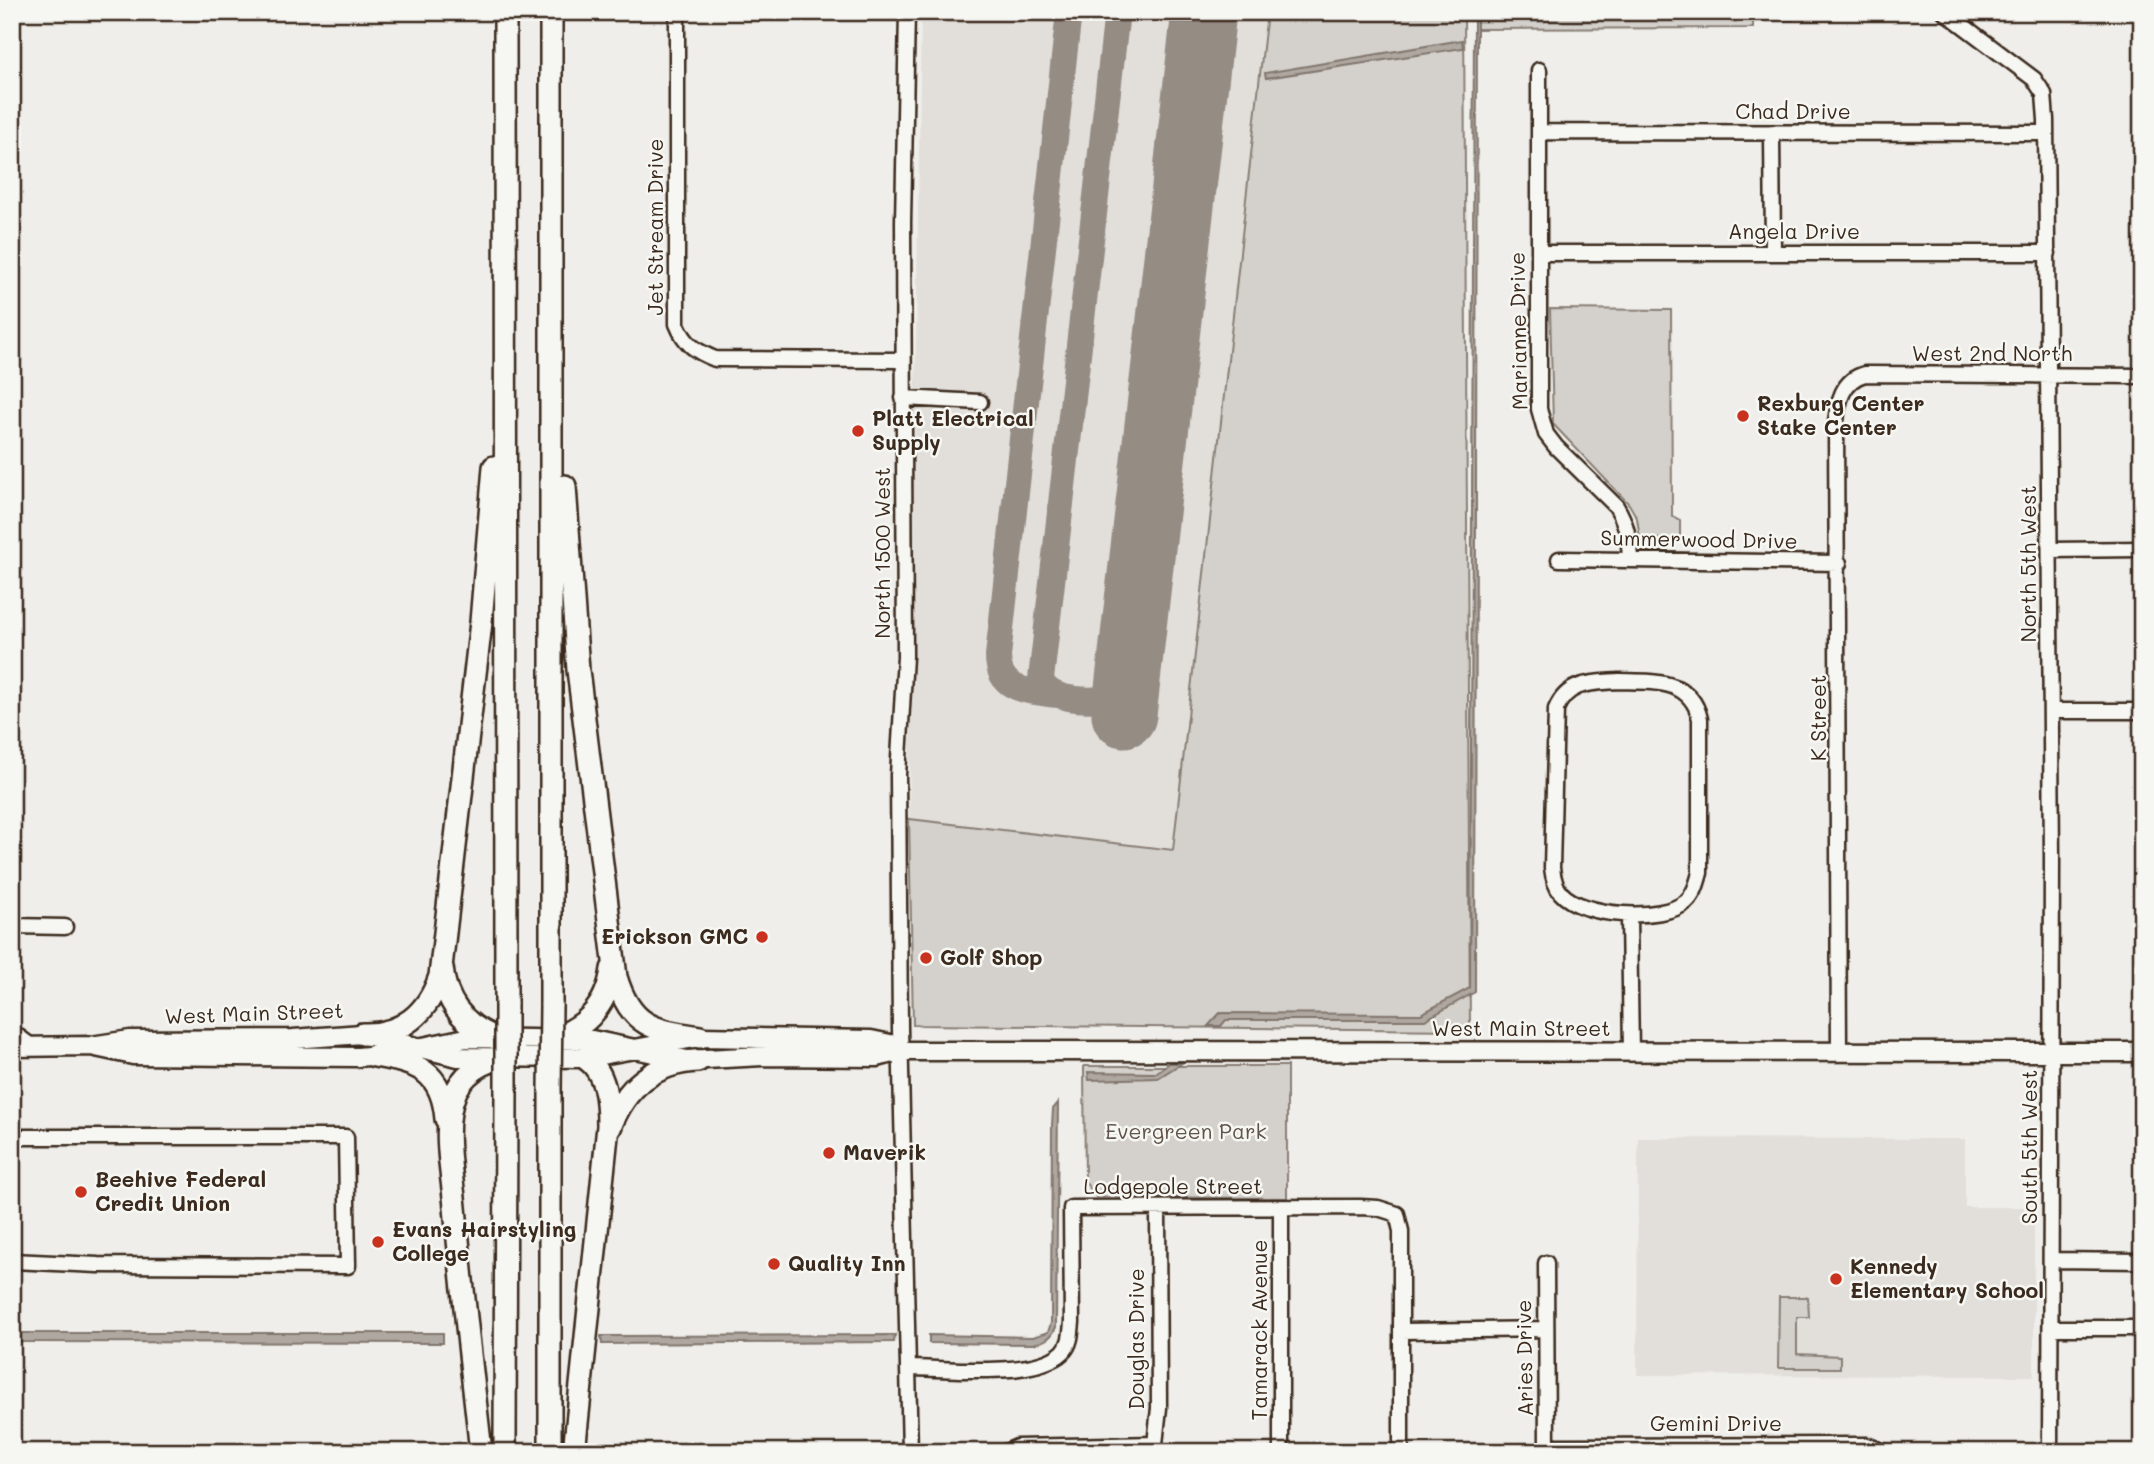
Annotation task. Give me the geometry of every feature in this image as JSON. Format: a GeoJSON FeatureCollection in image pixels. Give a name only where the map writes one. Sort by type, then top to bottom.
{"type":"FeatureCollection","features":[{"type":"Feature","properties":{"kind":"highway"},"geometry":{"type":"LineString","coordinates":[[505,12],[505,1452]]}},
{"type":"Feature","properties":{"kind":"highway"},"geometry":{"type":"LineString","coordinates":[[550,1452],[551,12]]}},
{"type":"Feature","properties":{"kind":"highway"},"geometry":{"type":"LineString","coordinates":[[551,107],[569,575],[612,953],[619,988],[637,1017],[658,1030],[700,1037]]}},
{"type":"Feature","properties":{"kind":"highway"},"geometry":{"type":"LineString","coordinates":[[362,1034],[390,1031],[415,1018],[431,997],[442,965],[481,622],[506,318]]}},
{"type":"Feature","properties":{"kind":"highway"},"geometry":{"type":"LineString","coordinates":[[545,1040],[570,1032],[594,1014],[607,990],[612,953]]}},
{"type":"Feature","properties":{"kind":"highway"},"geometry":{"type":"LineString","coordinates":[[442,965],[448,995],[459,1014],[474,1028],[501,1040]]}},
{"type":"Feature","properties":{"kind":"highway"},"geometry":{"type":"LineString","coordinates":[[374,1056],[414,1064],[434,1080],[444,1101],[481,1452]]}},
{"type":"Feature","properties":{"kind":"highway"},"geometry":{"type":"LineString","coordinates":[[450,1149],[452,1104],[463,1079],[491,1060],[518,1056]]}},
{"type":"Feature","properties":{"kind":"highway"},"geometry":{"type":"LineString","coordinates":[[573,1452],[608,1112],[604,1086],[597,1069],[585,1058]]}},
{"type":"Feature","properties":{"kind":"highway"},"geometry":{"type":"LineString","coordinates":[[607,1140],[620,1105],[642,1078],[664,1066],[698,1061]]}},
{"type":"Feature","properties":{"kind":"main road","name":"West Main Street"},"geometry":{"type":"LineString","coordinates":[[12,1047],[91,1046],[130,1040],[271,1040],[362,1034],[458,1057],[585,1058],[700,1037],[871,1040],[890,1044],[900,1051]]}},
{"type":"Feature","properties":{"kind":"main road","name":"West Main Street"},"geometry":{"type":"LineString","coordinates":[[91,1046],[133,1055],[374,1056],[453,1039],[592,1040],[665,1057],[698,1061],[763,1056],[877,1056],[900,1051],[2142,1052]]}},
{"type":"Feature","properties":{"kind":"street","name":"Jet Stream Drive"},"geometry":{"type":"LineString","coordinates":[[677,12],[677,324],[684,342],[698,353],[715,359],[903,360]]}},
{"type":"Feature","properties":{"kind":"street","name":"North 1500 West"},"geometry":{"type":"LineString","coordinates":[[906,12],[903,360],[905,657],[898,775],[900,1051],[909,1452]]}},
{"type":"Feature","properties":{"kind":"street","name":"North 5th West"},"geometry":{"type":"LineString","coordinates":[[1945,12],[2034,79],[2044,94],[2049,375],[2050,1052]]}},
{"type":"Feature","properties":{"kind":"street","name":"Marianne Drive"},"geometry":{"type":"LineString","coordinates":[[1539,70],[1542,423],[1556,447],[1616,506],[1628,530],[1630,559]]}},
{"type":"Feature","properties":{"kind":"street","name":"Chad Drive"},"geometry":{"type":"LineString","coordinates":[[1539,132],[2046,133]]}},
{"type":"Feature","properties":{"kind":"street"},"geometry":{"type":"LineString","coordinates":[[1772,133],[1773,253]]}},
{"type":"Feature","properties":{"kind":"street","name":"Angela Drive"},"geometry":{"type":"LineString","coordinates":[[1539,253],[2048,253]]}},
{"type":"Feature","properties":{"kind":"street","name":"West 2nd North"},"geometry":{"type":"LineString","coordinates":[[1847,386],[1864,374],[2142,376]]}},
{"type":"Feature","properties":{"kind":"street","name":"K Street"},"geometry":{"type":"LineString","coordinates":[[1839,1052],[1839,563],[1836,422],[1838,404],[1847,386]]}},
{"type":"Feature","properties":{"kind":"street"},"geometry":{"type":"LineString","coordinates":[[903,398],[980,402]]}},
{"type":"Feature","properties":{"kind":"street"},"geometry":{"type":"LineString","coordinates":[[2050,550],[2142,549]]}},
{"type":"Feature","properties":{"kind":"street","name":"Summerwood Drive"},"geometry":{"type":"LineString","coordinates":[[1559,559],[1839,563]]}},
{"type":"Feature","properties":{"kind":"street"},"geometry":{"type":"LineString","coordinates":[[1619,681],[1656,682],[1683,689],[1698,708],[1700,873],[1697,885],[1693,894],[1678,907],[1629,917],[1567,899],[1556,886],[1552,867],[1556,709],[1566,691],[1573,687],[1619,681]]}},
{"type":"Feature","properties":{"kind":"street"},"geometry":{"type":"LineString","coordinates":[[2051,711],[2142,711]]}},
{"type":"Feature","properties":{"kind":"street"},"geometry":{"type":"LineString","coordinates":[[1629,917],[1631,1052]]}},
{"type":"Feature","properties":{"kind":"street"},"geometry":{"type":"LineString","coordinates":[[12,926],[65,927]]}},
{"type":"Feature","properties":{"kind":"street"},"geometry":{"type":"LineString","coordinates":[[12,1032],[32,1046]]}},
{"type":"Feature","properties":{"kind":"street","name":"South 5th West"},"geometry":{"type":"LineString","coordinates":[[2050,1052],[2050,1452]]}},
{"type":"Feature","properties":{"kind":"street"},"geometry":{"type":"LineString","coordinates":[[12,1137],[346,1137],[348,1266],[98,1265],[12,1261]]}},
{"type":"Feature","properties":{"kind":"street","name":"Lodgepole Street"},"geometry":{"type":"LineString","coordinates":[[909,1368],[1035,1367],[1063,1352],[1070,1338],[1072,1322],[1071,1208],[1401,1209],[1401,1331]]}},
{"type":"Feature","properties":{"kind":"street","name":"Douglas Drive"},"geometry":{"type":"LineString","coordinates":[[1006,1452],[1017,1447],[1155,1444],[1159,1408],[1158,1208]]}},
{"type":"Feature","properties":{"kind":"street","name":"Tamarack Avenue"},"geometry":{"type":"LineString","coordinates":[[1280,1452],[1281,1208]]}},
{"type":"Feature","properties":{"kind":"street"},"geometry":{"type":"LineString","coordinates":[[2051,1260],[2142,1261]]}},
{"type":"Feature","properties":{"kind":"street","name":"Aries Drive"},"geometry":{"type":"LineString","coordinates":[[1546,1264],[1547,1449]]}},
{"type":"Feature","properties":{"kind":"street"},"geometry":{"type":"LineString","coordinates":[[2051,1328],[2142,1328]]}},
{"type":"Feature","properties":{"kind":"street"},"geometry":{"type":"LineString","coordinates":[[1401,1452],[1401,1331],[1545,1329]]}},
{"type":"Feature","properties":{"kind":"street","name":"Gemini Drive"},"geometry":{"type":"LineString","coordinates":[[1547,1449],[1867,1445],[1884,1452]]}},
{"type":"Feature","properties":{"kind":"shaded area"},"geometry":{"type":"Polygon","coordinates":[[[921,12],[1267,12],[1173,850],[909,819],[921,12]]]}},
{"type":"Feature","properties":{"kind":"shaded area"},"geometry":{"type":"Polygon","coordinates":[[[1474,12],[1477,12],[1475,992],[1425,1020],[1226,1020],[1221,1026],[1208,1026],[1220,1013],[1421,1014],[1470,988],[1474,12]]]}},
{"type":"Feature","properties":{"kind":"shaded area"},"geometry":{"type":"Polygon","coordinates":[[[1462,40],[1463,48],[1266,78],[1265,73],[1462,40]]]}},
{"type":"Feature","properties":{"kind":"shaded area"},"geometry":{"type":"Polygon","coordinates":[[[1169,1063],[1182,1063],[1158,1078],[1089,1080],[1088,1072],[1156,1073],[1169,1063]]]}},
{"type":"Feature","properties":{"kind":"shaded area"},"geometry":{"type":"Polygon","coordinates":[[[1058,1103],[1054,1331],[1047,1339],[1032,1344],[929,1343],[929,1335],[1033,1337],[1048,1332],[1051,1323],[1052,1125],[1053,1109],[1058,1103]]]}},
{"type":"Feature","properties":{"kind":"shaded area","name":"Kennedy Elementary School"},"geometry":{"type":"Polygon","coordinates":[[[1638,1138],[1965,1139],[1965,1207],[2034,1207],[2034,1376],[1637,1375],[1638,1138]]]}},
{"type":"Feature","properties":{"kind":"shaded area"},"geometry":{"type":"Polygon","coordinates":[[[12,1333],[443,1333],[443,1343],[12,1342],[12,1333]]]}},
{"type":"Feature","properties":{"kind":"shaded area"},"geometry":{"type":"Polygon","coordinates":[[[895,1335],[894,1342],[602,1344],[601,1336],[895,1335]]]}},
{"type":"Feature","properties":{"kind":"green space"},"geometry":{"type":"Polygon","coordinates":[[[1267,12],[1464,12],[1470,1030],[913,1025],[909,819],[1173,850],[1267,12]]]}},
{"type":"Feature","properties":{"kind":"green space"},"geometry":{"type":"Polygon","coordinates":[[[1474,12],[1793,12],[1793,20],[1753,19],[1753,28],[1474,29],[1474,12]]]}},
{"type":"Feature","properties":{"kind":"green space"},"geometry":{"type":"Polygon","coordinates":[[[1550,309],[1671,310],[1672,516],[1680,520],[1680,539],[1640,539],[1637,518],[1629,504],[1553,424],[1550,309]]]}},
{"type":"Feature","properties":{"kind":"green space","name":"Evergreen Park"},"geometry":{"type":"Polygon","coordinates":[[[1084,1066],[1287,1066],[1287,1198],[1096,1197],[1085,1182],[1084,1066]]]}},
{"type":"Feature","properties":{"kind":"green space"},"geometry":{"type":"Polygon","coordinates":[[[1779,1297],[1808,1297],[1809,1317],[1797,1317],[1797,1354],[1840,1356],[1840,1368],[1778,1368],[1779,1297]]]}},
{"type":"Feature","properties":{"kind":"taxiway"},"geometry":{"type":"LineString","coordinates":[[1057,695],[1017,688],[1009,683],[999,668],[998,656],[1069,12]]}},
{"type":"Feature","properties":{"kind":"taxiway"},"geometry":{"type":"LineString","coordinates":[[1117,12],[1041,679],[1044,686],[1059,696],[1091,700],[1108,697],[1129,677]]}},
{"type":"Feature","properties":{"kind":"taxiway"},"geometry":{"type":"LineString","coordinates":[[1181,12],[1195,25],[1201,43]]}},
{"type":"Feature","properties":{"kind":"runway"},"geometry":{"type":"LineString","coordinates":[[1124,715],[1204,12]]}},
{"type":"Feature","properties":{"kind":"place","name":"Rexburg Center Stake Center"},"geometry":{"type":"Point","coordinates":[1743,416]}},
{"type":"Feature","properties":{"kind":"place","name":"Platt Electrical Supply"},"geometry":{"type":"Point","coordinates":[858,431]}},
{"type":"Feature","properties":{"kind":"place","name":"Erickson GMC"},"geometry":{"type":"Point","coordinates":[762,937]}},
{"type":"Feature","properties":{"kind":"place","name":"Golf Shop"},"geometry":{"type":"Point","coordinates":[926,958]}},
{"type":"Feature","properties":{"kind":"place","name":"Maverik"},"geometry":{"type":"Point","coordinates":[829,1153]}},
{"type":"Feature","properties":{"kind":"place","name":"Beehive Federal Credit Union"},"geometry":{"type":"Point","coordinates":[81,1192]}},
{"type":"Feature","properties":{"kind":"place","name":"Evans Hairstyling College"},"geometry":{"type":"Point","coordinates":[378,1242]}},
{"type":"Feature","properties":{"kind":"place","name":"Quality Inn"},"geometry":{"type":"Point","coordinates":[774,1264]}},
{"type":"Feature","properties":{"kind":"place","name":"Kennedy Elementary School"},"geometry":{"type":"Point","coordinates":[1836,1279]}}]}
